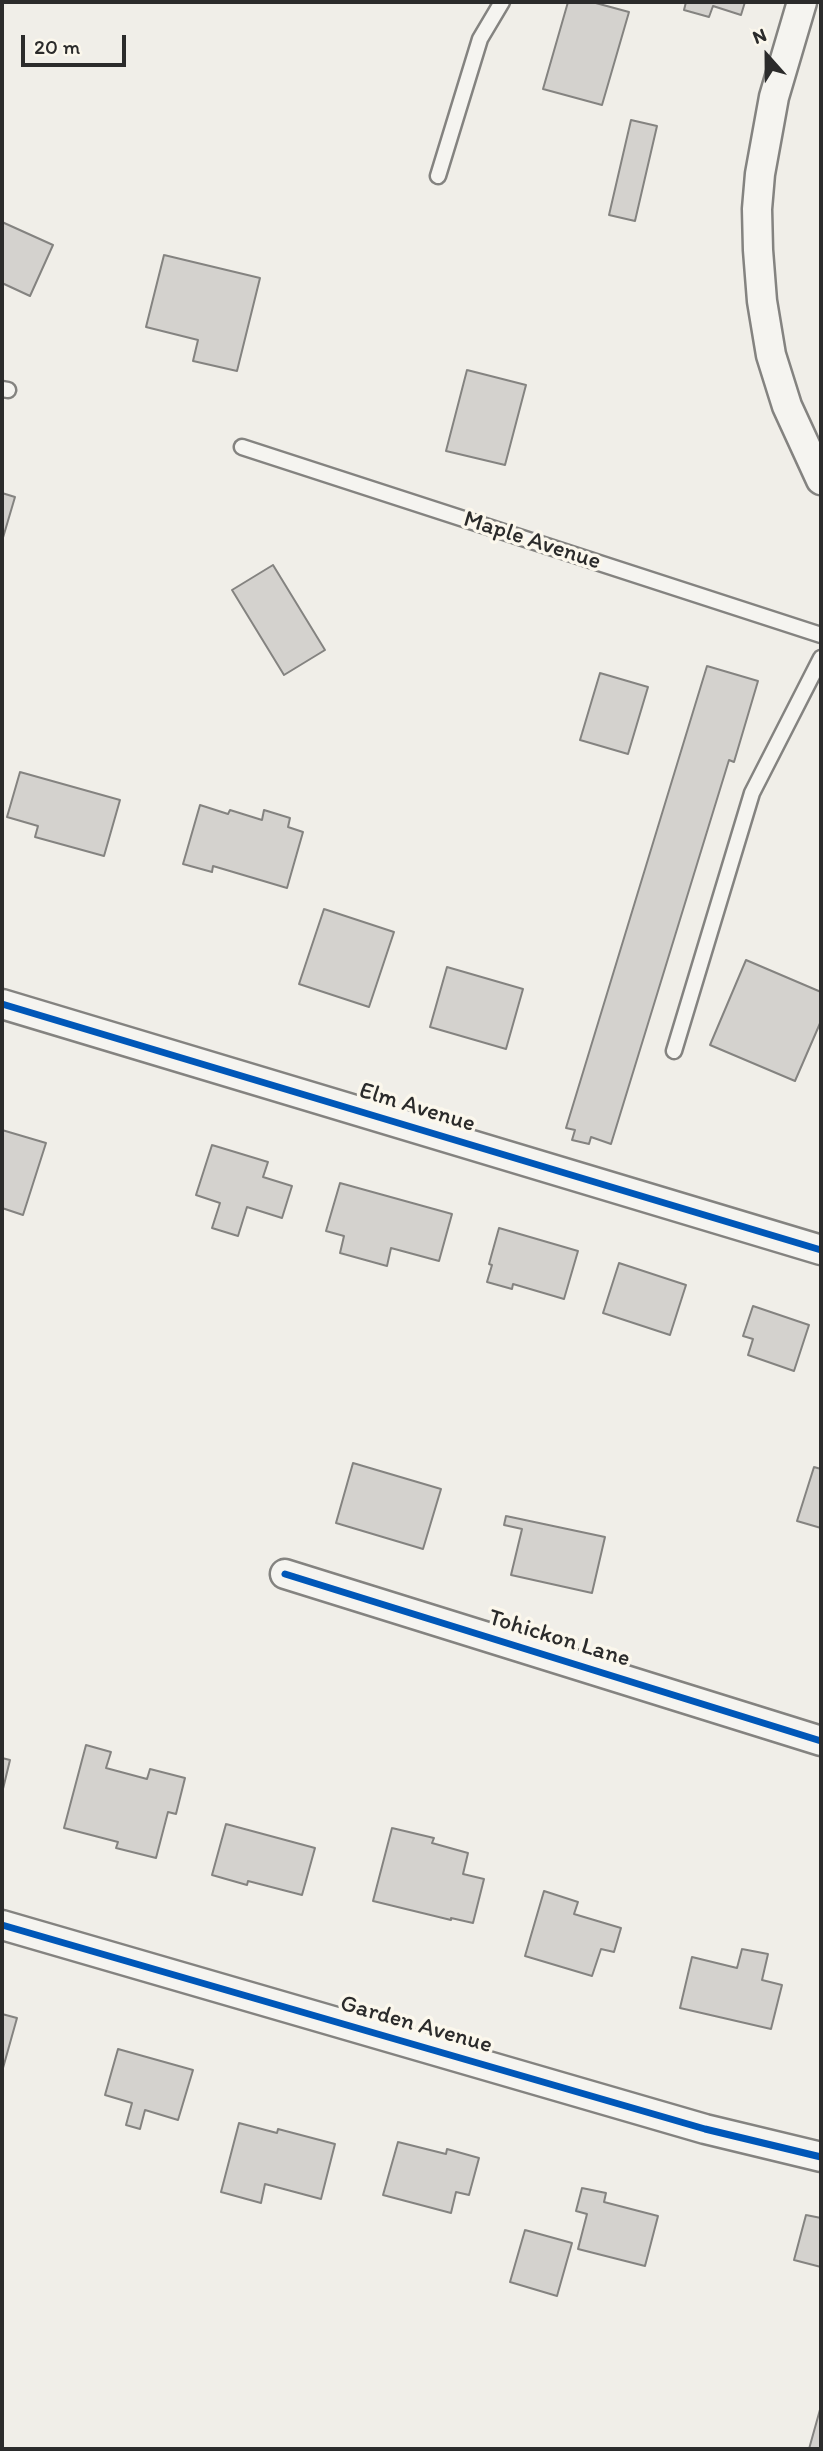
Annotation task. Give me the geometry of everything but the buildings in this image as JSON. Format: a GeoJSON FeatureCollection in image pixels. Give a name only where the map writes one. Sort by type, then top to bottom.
{"type":"FeatureCollection","features":[{"type":"Feature","properties":{"kind":"street"},"geometry":{"type":"LineString","coordinates":[[802,2],[774,97],[760,174],[758,250],[762,300],[771,355],[786,406],[821,481]]}},
{"type":"Feature","properties":{"kind":"street","name":"Elm Avenue"},"geometry":{"type":"LineString","coordinates":[[2,1004],[821,1250]]}},
{"type":"Feature","properties":{"kind":"street","name":"Tohickon Lane"},"geometry":{"type":"LineString","coordinates":[[285,1574],[821,1741]]}},
{"type":"Feature","properties":{"kind":"street","name":"Garden Avenue"},"geometry":{"type":"LineString","coordinates":[[2,1925],[705,2129],[821,2157]]}},
{"type":"Feature","properties":{"kind":"lane"},"geometry":{"type":"LineString","coordinates":[[438,176],[480,39],[502,2]]}},
{"type":"Feature","properties":{"kind":"lane","name":"Maple Avenue"},"geometry":{"type":"LineString","coordinates":[[242,447],[821,635]]}},
{"type":"Feature","properties":{"kind":"lane"},"geometry":{"type":"LineString","coordinates":[[674,1051],[751,793],[821,658]]}},
{"type":"Feature","properties":{"kind":"cycle path"},"geometry":{"type":"LineString","coordinates":[[2,1004],[821,1250]]}},
{"type":"Feature","properties":{"kind":"cycle path"},"geometry":{"type":"LineString","coordinates":[[285,1574],[821,1741]]}},
{"type":"Feature","properties":{"kind":"cycle path"},"geometry":{"type":"LineString","coordinates":[[2,1925],[705,2129],[821,2157]]}}]}
